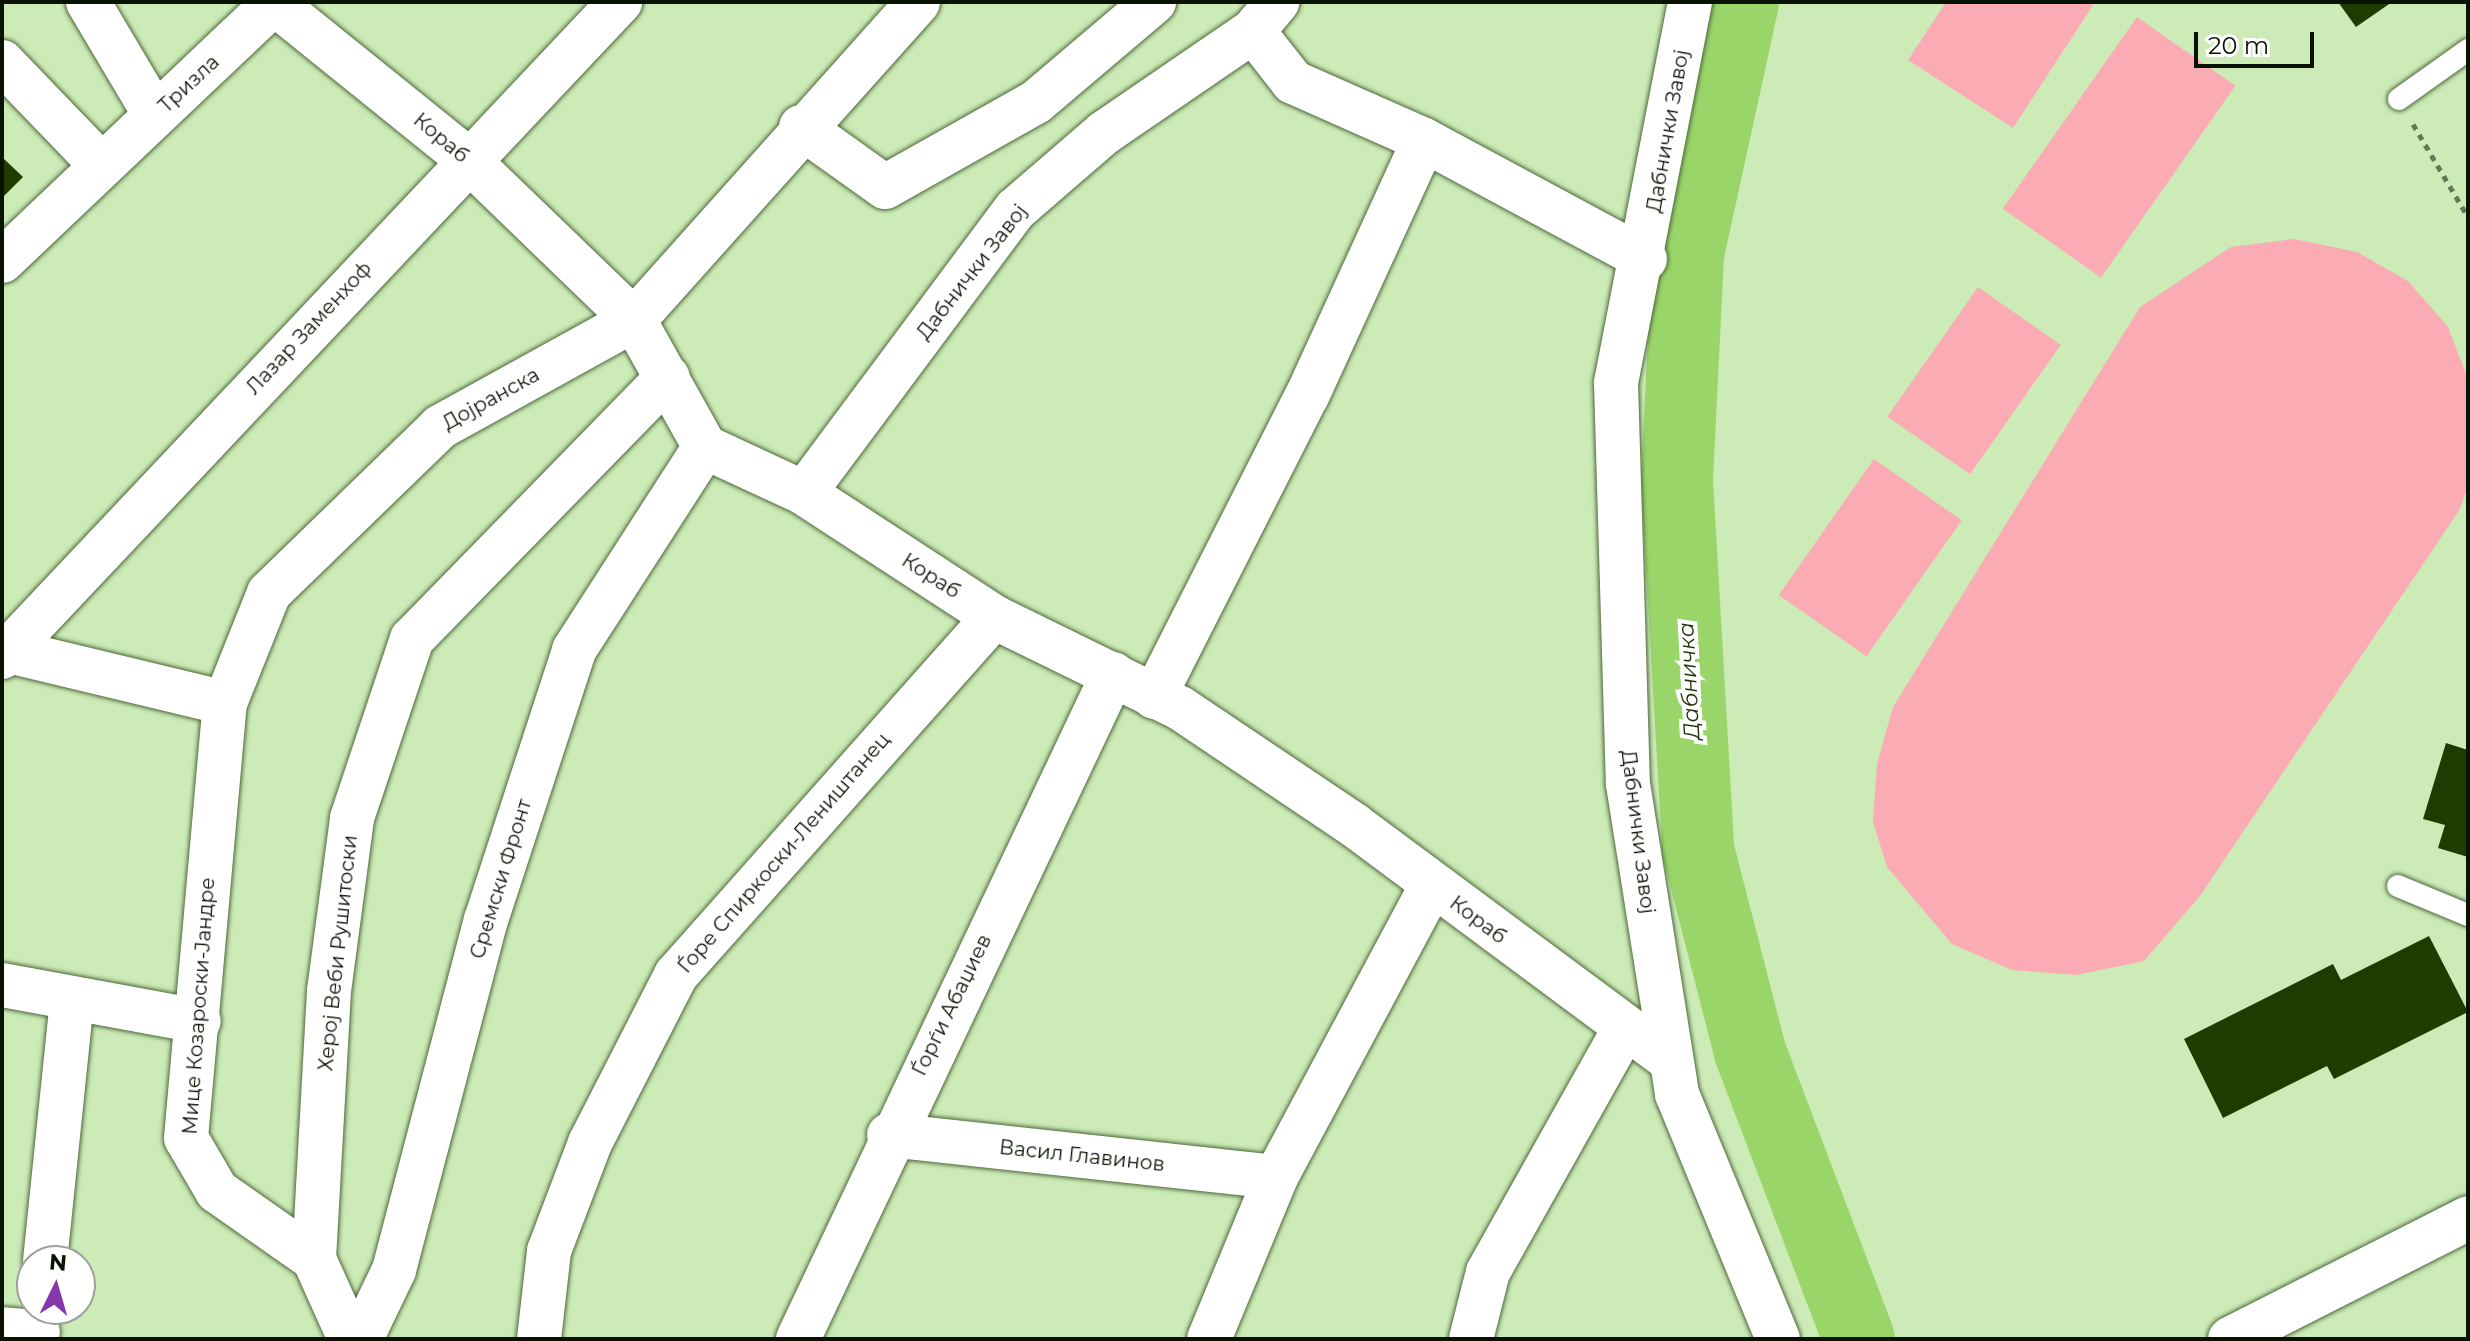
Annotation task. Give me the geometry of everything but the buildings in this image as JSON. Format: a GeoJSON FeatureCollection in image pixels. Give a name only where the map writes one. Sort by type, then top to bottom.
{"type":"FeatureCollection","features":[{"type":"Feature","properties":{"kind":"street"},"geometry":{"type":"LineString","coordinates":[[88,2],[155,115]]}},
{"type":"Feature","properties":{"kind":"street","name":"Тризла"},"geometry":{"type":"LineString","coordinates":[[2,261],[275,2]]}},
{"type":"Feature","properties":{"kind":"street","name":"Кораб"},"geometry":{"type":"LineString","coordinates":[[275,2],[466,158],[634,320],[705,447],[804,493],[994,617],[1154,697],[1302,790],[1624,1030],[1670,1060]]}},
{"type":"Feature","properties":{"kind":"street","name":"Лазар Заменхоф"},"geometry":{"type":"LineString","coordinates":[[6,654],[466,158],[620,2]]}},
{"type":"Feature","properties":{"kind":"street","name":"Дојранска"},"geometry":{"type":"LineString","coordinates":[[225,703],[269,593],[355,502],[440,427],[634,320],[801,127],[918,2]]}},
{"type":"Feature","properties":{"kind":"street"},"geometry":{"type":"LineString","coordinates":[[801,127],[885,187],[1036,102],[1154,2]]}},
{"type":"Feature","properties":{"kind":"street","name":"Дабнички Завој"},"geometry":{"type":"LineString","coordinates":[[1690,2],[1645,259],[1616,383],[1616,521],[1628,784],[1670,1060],[1699,1151],[1778,1339]]}},
{"type":"Feature","properties":{"kind":"street","name":"Дабнички Завој"},"geometry":{"type":"LineString","coordinates":[[804,493],[1016,209],[1104,133],[1265,16],[1293,82],[1424,140],[1645,259]]}},
{"type":"Feature","properties":{"kind":"street"},"geometry":{"type":"LineString","coordinates":[[2,62],[102,166]]}},
{"type":"Feature","properties":{"kind":"street"},"geometry":{"type":"LineString","coordinates":[[1154,697],[1307,396],[1424,140]]}},
{"type":"Feature","properties":{"kind":"street","name":"Херој Веби Рушитоски"},"geometry":{"type":"LineString","coordinates":[[314,1259],[329,991],[352,818],[412,639],[668,377]]}},
{"type":"Feature","properties":{"kind":"street","name":"Сремски Фронт"},"geometry":{"type":"LineString","coordinates":[[361,1339],[394,1270],[486,920],[574,650],[705,447]]}},
{"type":"Feature","properties":{"kind":"street","name":"Ѓоре Спиркоски-Леништанец"},"geometry":{"type":"LineString","coordinates":[[539,1339],[549,1251],[590,1143],[676,975],[994,617]]}},
{"type":"Feature","properties":{"kind":"street"},"geometry":{"type":"LineString","coordinates":[[6,654],[225,703]]}},
{"type":"Feature","properties":{"kind":"street","name":"Ѓорѓи Абаџиев"},"geometry":{"type":"LineString","coordinates":[[798,1339],[889,1135],[1113,674]]}},
{"type":"Feature","properties":{"kind":"street","name":"Мице Козароски-Јандре"},"geometry":{"type":"LineString","coordinates":[[225,703],[199,1021],[186,1138],[217,1191],[314,1259]]}},
{"type":"Feature","properties":{"kind":"street"},"geometry":{"type":"LineString","coordinates":[[1209,1339],[1276,1177],[1432,885]]}},
{"type":"Feature","properties":{"kind":"street"},"geometry":{"type":"LineString","coordinates":[[2,985],[199,1021]]}},
{"type":"Feature","properties":{"kind":"street"},"geometry":{"type":"LineString","coordinates":[[47,1245],[72,1000]]}},
{"type":"Feature","properties":{"kind":"street"},"geometry":{"type":"LineString","coordinates":[[1471,1339],[1488,1272],[1624,1030]]}},
{"type":"Feature","properties":{"kind":"street","name":"Васил Главинов"},"geometry":{"type":"LineString","coordinates":[[889,1135],[1276,1177]]}},
{"type":"Feature","properties":{"kind":"street"},"geometry":{"type":"LineString","coordinates":[[2230,1339],[2468,1218]]}},
{"type":"Feature","properties":{"kind":"street"},"geometry":{"type":"LineString","coordinates":[[314,1259],[350,1339]]}},
{"type":"Feature","properties":{"kind":"lane"},"geometry":{"type":"LineString","coordinates":[[2399,99],[2468,50]]}},
{"type":"Feature","properties":{"kind":"lane"},"geometry":{"type":"LineString","coordinates":[[2398,886],[2468,915]]}},
{"type":"Feature","properties":{"kind":"path"},"geometry":{"type":"LineString","coordinates":[[2399,99],[2468,217]]}},
{"type":"Feature","properties":{"kind":"shaded area"},"geometry":{"type":"Polygon","coordinates":[[[1946,2],[2095,2],[2013,128],[1908,60],[1946,2]]]}},
{"type":"Feature","properties":{"kind":"shaded area"},"geometry":{"type":"Polygon","coordinates":[[[2137,17],[2235,86],[2101,278],[2003,209],[2137,17]]]}},
{"type":"Feature","properties":{"kind":"shaded area"},"geometry":{"type":"Polygon","coordinates":[[[2294,239],[2357,252],[2408,281],[2448,327],[2468,379],[2468,485],[2460,509],[2200,896],[2144,961],[2076,975],[2012,970],[1952,944],[1887,867],[1873,822],[1877,764],[1893,707],[2140,307],[2231,247],[2294,239]]]}},
{"type":"Feature","properties":{"kind":"shaded area"},"geometry":{"type":"Polygon","coordinates":[[[1978,287],[2061,345],[1970,474],[1887,416],[1978,287]]]}},
{"type":"Feature","properties":{"kind":"shaded area"},"geometry":{"type":"Polygon","coordinates":[[[1874,459],[1962,520],[1866,656],[1779,595],[1874,459]]]}},
{"type":"Feature","properties":{"kind":"waterway","name":"Дабничка"},"geometry":{"type":"LineString","coordinates":[[1743,2],[1688,255],[1677,481],[1698,849],[1750,1052],[1859,1339]]}}]}
